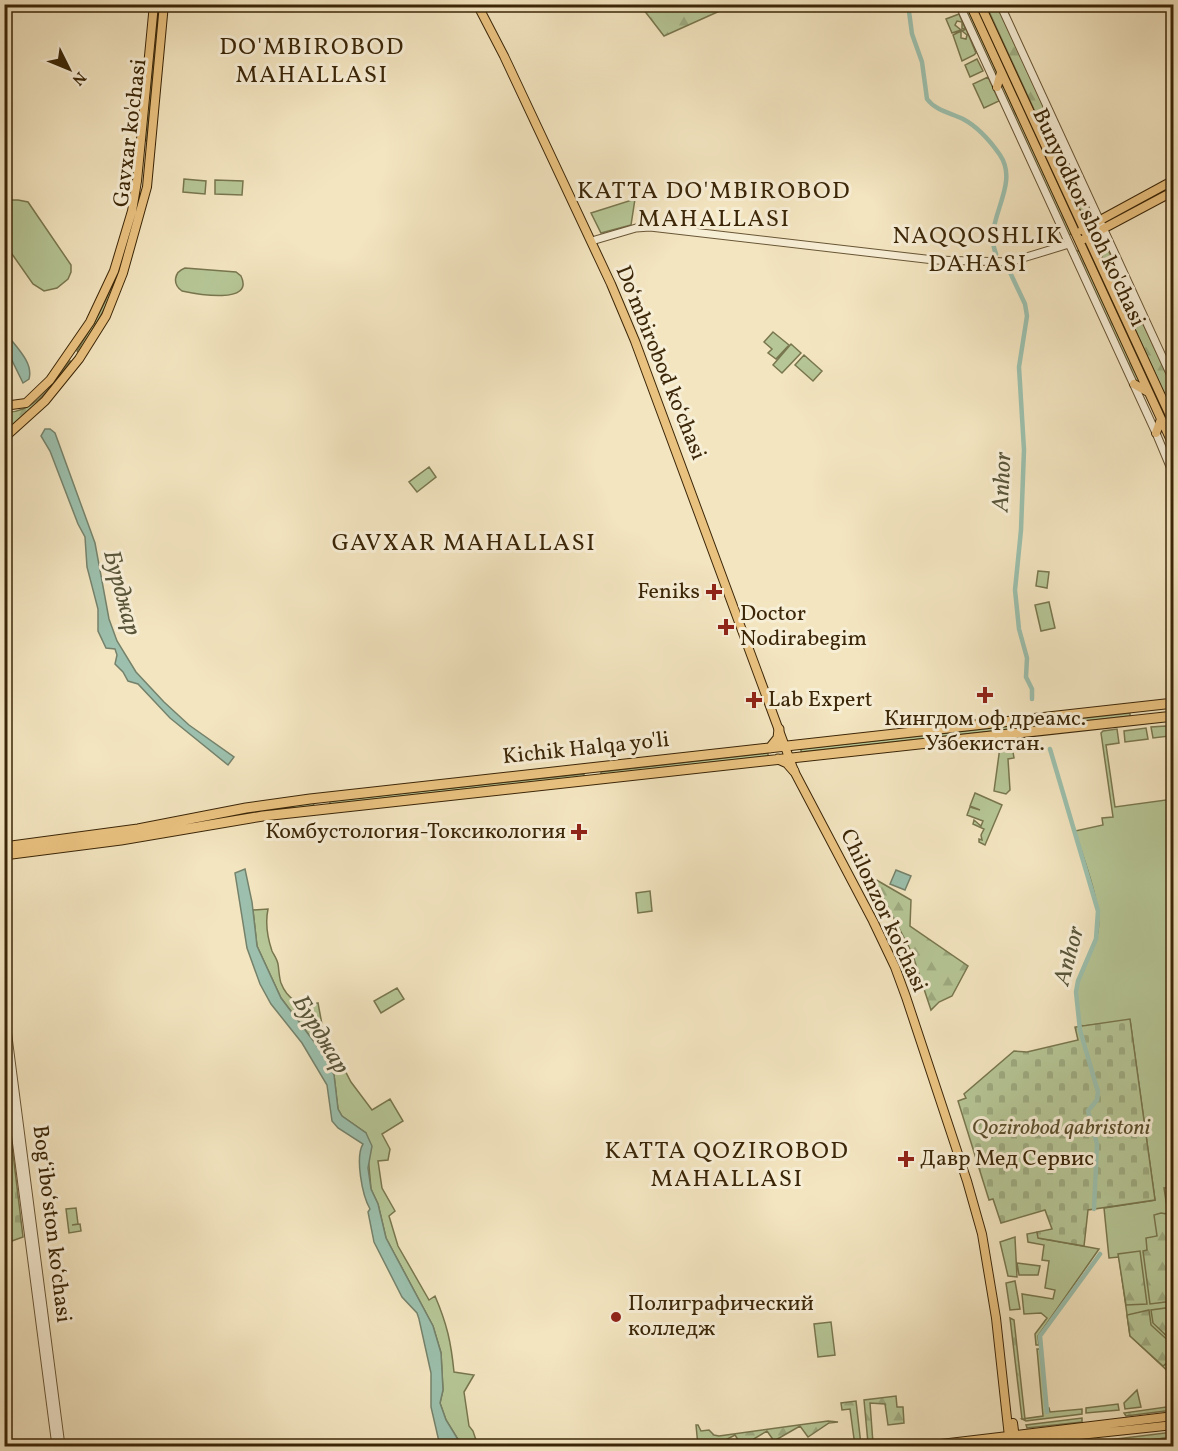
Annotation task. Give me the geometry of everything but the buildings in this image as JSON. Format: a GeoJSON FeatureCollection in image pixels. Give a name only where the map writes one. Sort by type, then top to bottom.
{"type":"FeatureCollection","features":[{"type":"Feature","properties":{"kind":"highway","name":"Kichik Halqa yo'li"},"geometry":{"type":"LineString","coordinates":[[4,855],[149,831],[246,808],[322,797],[1173,703]]}},
{"type":"Feature","properties":{"kind":"highway"},"geometry":{"type":"LineString","coordinates":[[1130,708],[1136,714],[1131,720]]}},
{"type":"Feature","properties":{"kind":"highway","name":"Kichik Halqa yo'li"},"geometry":{"type":"LineString","coordinates":[[4,847],[324,809],[1173,716]]}},
{"type":"Feature","properties":{"kind":"highway"},"geometry":{"type":"LineString","coordinates":[[1148,719],[1173,720]]}},
{"type":"Feature","properties":{"kind":"highway"},"geometry":{"type":"LineString","coordinates":[[770,748],[778,738],[779,729]]}},
{"type":"Feature","properties":{"kind":"highway"},"geometry":{"type":"LineString","coordinates":[[778,759],[797,770],[801,760],[807,756]]}},
{"type":"Feature","properties":{"kind":"highway"},"geometry":{"type":"LineString","coordinates":[[592,767],[593,779]]}},
{"type":"Feature","properties":{"kind":"highway"},"geometry":{"type":"LineString","coordinates":[[322,797],[324,809]]}},
{"type":"Feature","properties":{"kind":"main road","name":"Gavxar ko'chasi"},"geometry":{"type":"LineString","coordinates":[[4,438],[50,395],[79,359],[106,316],[133,204],[154,4]]}},
{"type":"Feature","properties":{"kind":"main road","name":"Gavxar ko'chasi"},"geometry":{"type":"LineString","coordinates":[[4,406],[27,404],[42,388],[70,353],[118,272],[144,202],[164,4]]}},
{"type":"Feature","properties":{"kind":"main road","name":"Doʻmbirobod koʻchasi"},"geometry":{"type":"LineString","coordinates":[[479,4],[645,357],[779,717],[787,746]]}},
{"type":"Feature","properties":{"kind":"main road","name":"Bunyodkor shoh ko'chasi"},"geometry":{"type":"LineString","coordinates":[[970,4],[1172,420]]}},
{"type":"Feature","properties":{"kind":"main road","name":"Bunyodkor shoh ko'chasi"},"geometry":{"type":"LineString","coordinates":[[980,4],[1173,447]]}},
{"type":"Feature","properties":{"kind":"main road"},"geometry":{"type":"LineString","coordinates":[[997,87],[1001,71]]}},
{"type":"Feature","properties":{"kind":"main road"},"geometry":{"type":"LineString","coordinates":[[141,144],[146,148],[151,145]]}},
{"type":"Feature","properties":{"kind":"main road"},"geometry":{"type":"LineString","coordinates":[[1101,225],[1173,180]]}},
{"type":"Feature","properties":{"kind":"main road"},"geometry":{"type":"LineString","coordinates":[[1082,235],[1173,190]]}},
{"type":"Feature","properties":{"kind":"main road","name":"Doʻmbirobod koʻchasi"},"geometry":{"type":"LineString","coordinates":[[592,242],[635,341],[787,746]]}},
{"type":"Feature","properties":{"kind":"main road"},"geometry":{"type":"LineString","coordinates":[[70,353],[79,359]]}},
{"type":"Feature","properties":{"kind":"main road"},"geometry":{"type":"LineString","coordinates":[[1134,384],[1148,392]]}},
{"type":"Feature","properties":{"kind":"main road"},"geometry":{"type":"LineString","coordinates":[[1156,433],[1161,419]]}},
{"type":"Feature","properties":{"kind":"main road","name":"Chilonzor ko'chasi"},"geometry":{"type":"LineString","coordinates":[[787,746],[797,770],[878,921],[898,965],[936,1082],[984,1242],[1012,1442]]}},
{"type":"Feature","properties":{"kind":"main road"},"geometry":{"type":"LineString","coordinates":[[977,1446],[1173,1416]]}},
{"type":"Feature","properties":{"kind":"main road"},"geometry":{"type":"LineString","coordinates":[[1079,1432],[1173,1425]]}},
{"type":"Feature","properties":{"kind":"main road"},"geometry":{"type":"LineString","coordinates":[[924,1446],[1012,1442]]}},
{"type":"Feature","properties":{"kind":"street"},"geometry":{"type":"LineString","coordinates":[[959,4],[1134,384],[1173,476]]}},
{"type":"Feature","properties":{"kind":"street"},"geometry":{"type":"LineString","coordinates":[[1000,4],[1173,382]]}},
{"type":"Feature","properties":{"kind":"street"},"geometry":{"type":"LineString","coordinates":[[592,242],[636,228],[650,227],[914,259],[1010,262],[1068,242]]}},
{"type":"Feature","properties":{"kind":"street","name":"Bogʻiboʻston koʻchasi"},"geometry":{"type":"LineString","coordinates":[[4,1006],[61,1446]]}},
{"type":"Feature","properties":{"kind":"street","name":"Bogʻiboʻston koʻchasi"},"geometry":{"type":"LineString","coordinates":[[4,1047],[56,1446]]}},
{"type":"Feature","properties":{"kind":"green space"},"geometry":{"type":"Polygon","coordinates":[[[157,5],[160,5],[147,141],[144,140],[157,5]]]}},
{"type":"Feature","properties":{"kind":"green space"},"geometry":{"type":"Polygon","coordinates":[[[640,5],[733,5],[664,36],[640,5]]]}},
{"type":"Feature","properties":{"kind":"green space"},"geometry":{"type":"Polygon","coordinates":[[[962,5],[966,5],[998,73],[996,79],[962,5]]]}},
{"type":"Feature","properties":{"kind":"green space"},"geometry":{"type":"Polygon","coordinates":[[[986,5],[997,5],[1095,218],[1086,223],[986,5]]]}},
{"type":"Feature","properties":{"kind":"green space"},"geometry":{"type":"Polygon","coordinates":[[[959,14],[965,28],[962,29],[962,22],[957,21],[955,25],[961,30],[952,33],[946,19],[959,14]]]}},
{"type":"Feature","properties":{"kind":"green space"},"geometry":{"type":"Polygon","coordinates":[[[966,29],[976,53],[962,61],[953,35],[961,31],[961,38],[966,39],[967,35],[962,31],[966,29]]]}},
{"type":"Feature","properties":{"kind":"green space"},"geometry":{"type":"Polygon","coordinates":[[[977,59],[983,71],[970,77],[965,65],[977,59]]]}},
{"type":"Feature","properties":{"kind":"green space"},"geometry":{"type":"Polygon","coordinates":[[[988,77],[999,101],[984,108],[973,84],[988,77]]]}},
{"type":"Feature","properties":{"kind":"green space"},"geometry":{"type":"Polygon","coordinates":[[[1002,80],[1072,234],[1068,235],[1000,86],[1002,80]]]}},
{"type":"Feature","properties":{"kind":"green space"},"geometry":{"type":"Polygon","coordinates":[[[184,179],[206,181],[205,194],[183,192],[184,179]]]}},
{"type":"Feature","properties":{"kind":"green space"},"geometry":{"type":"Polygon","coordinates":[[[215,180],[243,181],[242,195],[215,194],[215,180]]]}},
{"type":"Feature","properties":{"kind":"green space"},"geometry":{"type":"Polygon","coordinates":[[[635,199],[631,225],[601,233],[591,213],[635,199]]]}},
{"type":"Feature","properties":{"kind":"green space"},"geometry":{"type":"Polygon","coordinates":[[[5,200],[28,202],[71,265],[68,279],[57,288],[44,291],[33,284],[5,244],[5,200]]]}},
{"type":"Feature","properties":{"kind":"green space"},"geometry":{"type":"Polygon","coordinates":[[[1102,237],[1173,387],[1173,413],[1095,241],[1102,237]]]}},
{"type":"Feature","properties":{"kind":"green space"},"geometry":{"type":"Polygon","coordinates":[[[1075,250],[1081,252],[1143,386],[1136,383],[1075,250]]]}},
{"type":"Feature","properties":{"kind":"green space"},"geometry":{"type":"Polygon","coordinates":[[[185,268],[236,272],[241,276],[243,285],[240,291],[222,296],[182,291],[177,285],[176,278],[178,272],[185,268]]]}},
{"type":"Feature","properties":{"kind":"green space"},"geometry":{"type":"Polygon","coordinates":[[[116,275],[119,275],[111,295],[79,353],[77,351],[104,304],[116,275]]]}},
{"type":"Feature","properties":{"kind":"green space"},"geometry":{"type":"Polygon","coordinates":[[[773,332],[789,345],[776,359],[768,353],[772,349],[764,342],[773,332]]]}},
{"type":"Feature","properties":{"kind":"green space"},"geometry":{"type":"Polygon","coordinates":[[[791,344],[801,353],[782,373],[773,365],[791,344]]]}},
{"type":"Feature","properties":{"kind":"green space"},"geometry":{"type":"Polygon","coordinates":[[[804,355],[822,371],[813,381],[795,365],[804,355]]]}},
{"type":"Feature","properties":{"kind":"green space"},"geometry":{"type":"Polygon","coordinates":[[[70,361],[72,362],[39,403],[5,433],[5,412],[16,411],[34,403],[70,361]]]}},
{"type":"Feature","properties":{"kind":"green space"},"geometry":{"type":"Polygon","coordinates":[[[429,467],[436,477],[417,492],[409,482],[429,467]]]}},
{"type":"Feature","properties":{"kind":"green space"},"geometry":{"type":"Polygon","coordinates":[[[1038,571],[1049,572],[1047,588],[1036,586],[1038,571]]]}},
{"type":"Feature","properties":{"kind":"green space"},"geometry":{"type":"Polygon","coordinates":[[[1049,602],[1055,628],[1041,631],[1035,605],[1049,602]]]}},
{"type":"Feature","properties":{"kind":"green space"},"geometry":{"type":"Polygon","coordinates":[[[1130,713],[1130,716],[801,752],[801,749],[1130,713]]]}},
{"type":"Feature","properties":{"kind":"green space"},"geometry":{"type":"Polygon","coordinates":[[[1151,727],[1170,727],[1173,769],[1169,736],[1153,738],[1151,727]]]}},
{"type":"Feature","properties":{"kind":"green space"},"geometry":{"type":"Polygon","coordinates":[[[1146,728],[1148,739],[1125,742],[1124,731],[1146,728]]]}},
{"type":"Feature","properties":{"kind":"green space"},"geometry":{"type":"Polygon","coordinates":[[[1117,729],[1119,743],[1106,745],[1115,807],[1173,799],[1173,1376],[1130,1336],[1119,1257],[1109,1258],[1104,1208],[1155,1200],[1130,1020],[1079,1025],[1076,993],[1096,938],[1098,920],[1091,881],[1075,831],[1103,825],[1102,818],[1113,817],[1101,733],[1117,729]]]}},
{"type":"Feature","properties":{"kind":"green space"},"geometry":{"type":"Polygon","coordinates":[[[1012,746],[1014,758],[1008,759],[1010,790],[1006,794],[994,791],[1000,747],[1012,746]]]}},
{"type":"Feature","properties":{"kind":"green space"},"geometry":{"type":"Polygon","coordinates":[[[768,753],[768,756],[601,775],[601,772],[768,753]]]}},
{"type":"Feature","properties":{"kind":"green space"},"geometry":{"type":"Polygon","coordinates":[[[584,774],[584,777],[330,805],[330,801],[584,774]]]}},
{"type":"Feature","properties":{"kind":"green space"},"geometry":{"type":"Polygon","coordinates":[[[975,793],[1002,805],[985,845],[979,842],[979,839],[982,840],[981,835],[984,829],[973,824],[974,820],[981,826],[983,821],[967,815],[970,807],[980,810],[970,806],[975,793]]]}},
{"type":"Feature","properties":{"kind":"green space"},"geometry":{"type":"Polygon","coordinates":[[[313,803],[314,806],[198,823],[257,810],[313,803]]]}},
{"type":"Feature","properties":{"kind":"green space"},"geometry":{"type":"Polygon","coordinates":[[[873,878],[911,900],[910,926],[968,966],[952,996],[939,1002],[931,1010],[912,953],[873,878]]]}},
{"type":"Feature","properties":{"kind":"green space"},"geometry":{"type":"Polygon","coordinates":[[[650,891],[652,911],[638,913],[636,893],[650,891]]]}},
{"type":"Feature","properties":{"kind":"green space"},"geometry":{"type":"Polygon","coordinates":[[[268,909],[268,935],[272,951],[278,962],[280,981],[287,994],[300,1003],[318,1003],[324,1035],[351,1082],[372,1110],[390,1099],[403,1121],[382,1134],[390,1149],[388,1160],[378,1161],[382,1188],[395,1211],[389,1216],[398,1246],[429,1300],[435,1296],[439,1306],[448,1333],[454,1372],[474,1375],[464,1392],[469,1426],[478,1446],[462,1446],[446,1420],[440,1403],[443,1390],[441,1353],[433,1326],[386,1238],[378,1204],[371,1189],[366,1133],[342,1116],[338,1109],[334,1075],[321,1051],[281,998],[257,946],[253,910],[268,909]]]}},
{"type":"Feature","properties":{"kind":"green space"},"geometry":{"type":"Polygon","coordinates":[[[397,988],[404,999],[381,1013],[374,1001],[397,988]]]}},
{"type":"Feature","properties":{"kind":"green space","name":"Qozirobod qabristoni"},"geometry":{"type":"Polygon","coordinates":[[[1130,1019],[1155,1200],[1088,1210],[1084,1246],[1038,1238],[1037,1232],[1052,1229],[1045,1210],[1001,1223],[993,1199],[989,1200],[958,1101],[966,1098],[964,1094],[1014,1051],[1027,1052],[1078,1040],[1075,1027],[1130,1019]]]}},
{"type":"Feature","properties":{"kind":"green space"},"geometry":{"type":"Polygon","coordinates":[[[5,1087],[23,1237],[9,1242],[10,1251],[5,1252],[5,1087]]]}},
{"type":"Feature","properties":{"kind":"green space"},"geometry":{"type":"Polygon","coordinates":[[[1174,1187],[1173,1212],[1167,1207],[1164,1188],[1174,1187]]]}},
{"type":"Feature","properties":{"kind":"green space"},"geometry":{"type":"Polygon","coordinates":[[[76,1208],[78,1224],[72,1225],[80,1224],[81,1231],[69,1233],[66,1209],[76,1208]]]}},
{"type":"Feature","properties":{"kind":"green space"},"geometry":{"type":"Polygon","coordinates":[[[1161,1213],[1173,1219],[1173,1249],[1167,1269],[1173,1301],[1150,1304],[1143,1251],[1147,1250],[1146,1238],[1157,1236],[1154,1215],[1161,1213]]]}},
{"type":"Feature","properties":{"kind":"green space"},"geometry":{"type":"Polygon","coordinates":[[[1037,1232],[1039,1238],[1099,1249],[1038,1336],[1039,1345],[1036,1345],[1035,1334],[1047,1318],[1041,1313],[1024,1314],[1022,1294],[1053,1299],[1055,1290],[1045,1288],[1049,1261],[1042,1260],[1044,1245],[1028,1242],[1027,1234],[1037,1232]]]}},
{"type":"Feature","properties":{"kind":"green space"},"geometry":{"type":"Polygon","coordinates":[[[1015,1237],[1017,1277],[1008,1276],[1000,1242],[1015,1237]]]}},
{"type":"Feature","properties":{"kind":"green space"},"geometry":{"type":"Polygon","coordinates":[[[1140,1251],[1147,1304],[1126,1305],[1118,1254],[1140,1251]]]}},
{"type":"Feature","properties":{"kind":"green space"},"geometry":{"type":"Polygon","coordinates":[[[1017,1263],[1040,1266],[1038,1275],[1019,1275],[1017,1263]]]}},
{"type":"Feature","properties":{"kind":"green space"},"geometry":{"type":"Polygon","coordinates":[[[1015,1281],[1020,1309],[1010,1310],[1006,1283],[1015,1281]]]}},
{"type":"Feature","properties":{"kind":"green space"},"geometry":{"type":"Polygon","coordinates":[[[1174,1307],[1173,1342],[1153,1323],[1151,1310],[1174,1307]]]}},
{"type":"Feature","properties":{"kind":"green space"},"geometry":{"type":"Polygon","coordinates":[[[1149,1310],[1151,1325],[1173,1345],[1173,1358],[1163,1366],[1130,1336],[1127,1315],[1149,1310]]]}},
{"type":"Feature","properties":{"kind":"green space"},"geometry":{"type":"Polygon","coordinates":[[[1010,1318],[1014,1320],[1025,1419],[1022,1419],[1010,1318]]]}},
{"type":"Feature","properties":{"kind":"green space"},"geometry":{"type":"Polygon","coordinates":[[[831,1322],[835,1355],[818,1357],[814,1324],[831,1322]]]}},
{"type":"Feature","properties":{"kind":"green space"},"geometry":{"type":"Polygon","coordinates":[[[1037,1349],[1040,1349],[1046,1408],[1049,1408],[1050,1412],[1082,1409],[1082,1414],[1026,1421],[1022,1419],[1043,1416],[1037,1349]]]}},
{"type":"Feature","properties":{"kind":"green space"},"geometry":{"type":"Polygon","coordinates":[[[1137,1390],[1141,1407],[1125,1409],[1124,1403],[1137,1390]]]}},
{"type":"Feature","properties":{"kind":"green space"},"geometry":{"type":"Polygon","coordinates":[[[896,1396],[897,1407],[903,1407],[904,1423],[888,1425],[885,1404],[870,1403],[873,1443],[868,1443],[864,1400],[896,1396]]]}},
{"type":"Feature","properties":{"kind":"green space"},"geometry":{"type":"Polygon","coordinates":[[[856,1401],[861,1445],[855,1446],[850,1409],[842,1410],[841,1403],[856,1401]]]}},
{"type":"Feature","properties":{"kind":"green space"},"geometry":{"type":"Polygon","coordinates":[[[1118,1404],[1119,1410],[1086,1413],[1086,1408],[1118,1404]]]}},
{"type":"Feature","properties":{"kind":"green space"},"geometry":{"type":"Polygon","coordinates":[[[1173,1406],[1173,1410],[1126,1416],[1124,1413],[1173,1406]]]}},
{"type":"Feature","properties":{"kind":"green space"},"geometry":{"type":"Polygon","coordinates":[[[1082,1418],[1082,1422],[1027,1428],[1026,1425],[1082,1418]]]}},
{"type":"Feature","properties":{"kind":"green space"},"geometry":{"type":"Polygon","coordinates":[[[828,1421],[838,1422],[829,1423],[808,1437],[800,1426],[774,1441],[767,1431],[742,1446],[735,1435],[714,1446],[698,1446],[696,1425],[701,1431],[709,1430],[719,1436],[828,1421]]]}},
{"type":"Feature","properties":{"kind":"green space"},"geometry":{"type":"Polygon","coordinates":[[[1173,1432],[1173,1437],[1103,1446],[1072,1446],[1075,1444],[1173,1432]]]}},
{"type":"Feature","properties":{"kind":"green space"},"geometry":{"type":"Polygon","coordinates":[[[1173,1437],[1173,1446],[1103,1446],[1173,1437]]]}},
{"type":"Feature","properties":{"kind":"shaded area"},"geometry":{"type":"Polygon","coordinates":[[[5,332],[29,366],[29,379],[23,383],[5,346],[5,332]]]}},
{"type":"Feature","properties":{"kind":"shaded area","name":"Бурджар"},"geometry":{"type":"Polygon","coordinates":[[[45,429],[50,429],[55,433],[95,543],[109,619],[117,641],[136,672],[164,702],[189,725],[234,757],[228,765],[170,718],[138,684],[128,681],[115,664],[117,655],[115,649],[106,648],[98,631],[98,609],[87,567],[85,537],[50,451],[41,436],[45,429]]]}},
{"type":"Feature","properties":{"kind":"shaded area","name":"Бурджар"},"geometry":{"type":"Polygon","coordinates":[[[245,869],[252,902],[257,946],[268,970],[281,998],[321,1051],[334,1075],[338,1109],[342,1116],[366,1133],[372,1146],[368,1168],[371,1189],[378,1204],[386,1238],[433,1326],[441,1353],[443,1390],[440,1403],[446,1420],[462,1446],[440,1446],[431,1407],[431,1373],[419,1319],[417,1313],[402,1297],[374,1242],[368,1212],[370,1209],[360,1176],[363,1144],[338,1128],[332,1121],[327,1085],[302,1043],[271,1004],[260,984],[247,948],[235,873],[245,869]]]}},
{"type":"Feature","properties":{"kind":"shaded area"},"geometry":{"type":"Polygon","coordinates":[[[896,870],[911,876],[905,890],[890,884],[896,870]]]}},
{"type":"Feature","properties":{"kind":"waterway","name":"Anhor"},"geometry":{"type":"LineString","coordinates":[[908,4],[912,34],[922,62],[927,99],[935,106],[969,122],[979,130],[1000,155],[1005,167],[1004,191],[994,229],[993,242],[996,254]]}},
{"type":"Feature","properties":{"kind":"waterway","name":"Anhor"},"geometry":{"type":"LineString","coordinates":[[1008,268],[1025,304],[1027,316],[1019,367],[1024,450],[1021,530],[1015,590],[1019,629],[1027,658],[1026,677],[1032,689],[1032,699]]}},
{"type":"Feature","properties":{"kind":"waterway","name":"Anhor"},"geometry":{"type":"LineString","coordinates":[[1050,749],[1098,911],[1096,939],[1078,981],[1076,992],[1080,1030],[1098,1092],[1097,1100],[1088,1111],[1097,1144],[1094,1209]]}},
{"type":"Feature","properties":{"kind":"waterway","name":"Anhor"},"geometry":{"type":"LineString","coordinates":[[1047,1412],[1040,1336],[1100,1254]]}},
{"type":"Feature","properties":{"kind":"place","name":"Feniks"},"geometry":{"type":"Point","coordinates":[714,592]}},
{"type":"Feature","properties":{"kind":"place","name":"Doctor Nodirabegim"},"geometry":{"type":"Point","coordinates":[726,627]}},
{"type":"Feature","properties":{"kind":"place","name":"Кингдом оф дреамс. Узбекистан."},"geometry":{"type":"Point","coordinates":[985,695]}},
{"type":"Feature","properties":{"kind":"place","name":"Lab Expert"},"geometry":{"type":"Point","coordinates":[754,700]}},
{"type":"Feature","properties":{"kind":"place","name":"Комбустология-Токсикология"},"geometry":{"type":"Point","coordinates":[579,832]}},
{"type":"Feature","properties":{"kind":"place","name":"Давр Мед Сервис"},"geometry":{"type":"Point","coordinates":[906,1159]}},
{"type":"Feature","properties":{"kind":"place","name":"Полиграфический колледж"},"geometry":{"type":"Point","coordinates":[616,1317]}},
{"type":"Feature","properties":{"kind":"district","name":"DO'MBIROBOD MAHALLASI"},"geometry":{"type":"Point","coordinates":[312,62]}},
{"type":"Feature","properties":{"kind":"district","name":"KATTA DO'MBIROBOD MAHALLASI"},"geometry":{"type":"Point","coordinates":[714,206]}},
{"type":"Feature","properties":{"kind":"district","name":"NAQQOSHLIK DAHASI"},"geometry":{"type":"Point","coordinates":[978,251]}},
{"type":"Feature","properties":{"kind":"district","name":"GAVXAR MAHALLASI"},"geometry":{"type":"Point","coordinates":[464,544]}},
{"type":"Feature","properties":{"kind":"district","name":"KATTA QOZIROBOD MAHALLASI"},"geometry":{"type":"Point","coordinates":[727,1166]}}]}
